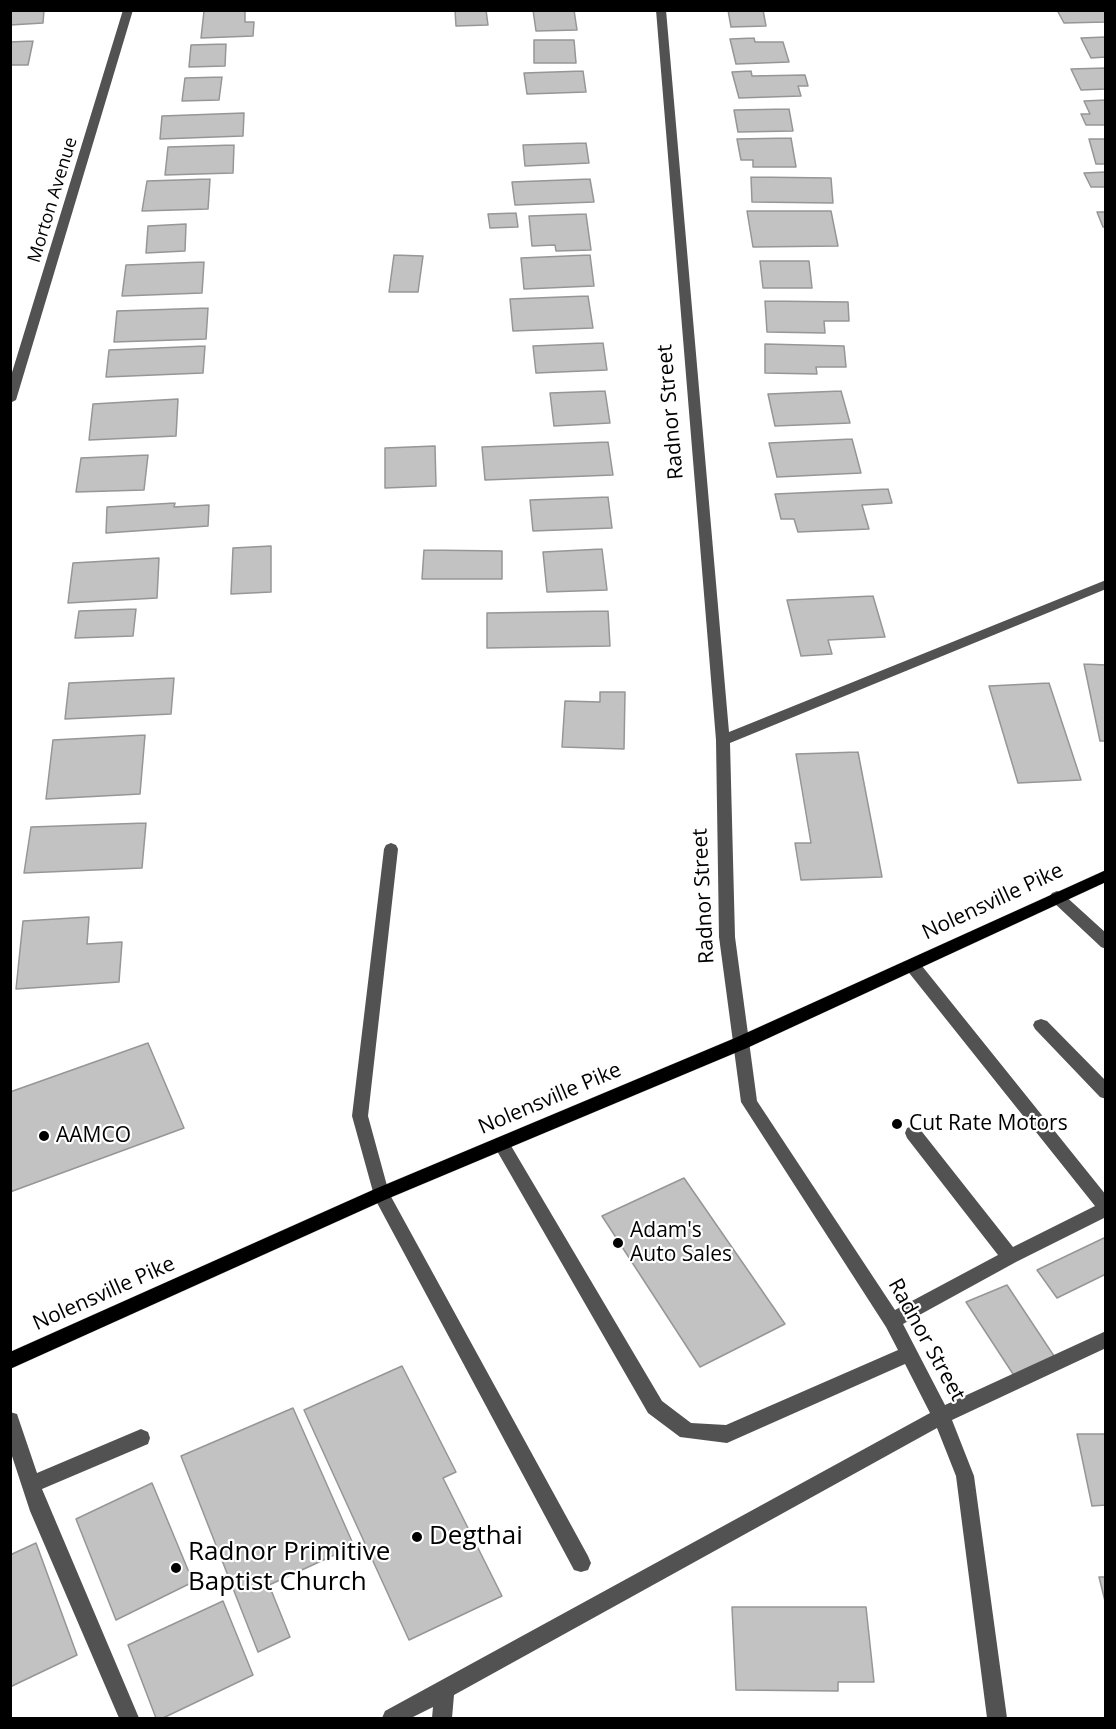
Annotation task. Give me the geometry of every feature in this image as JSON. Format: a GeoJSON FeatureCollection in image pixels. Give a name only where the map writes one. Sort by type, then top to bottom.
{"type":"FeatureCollection","features":[{"type":"Feature","properties":{"kind":"main road","name":"Nolensville Pike"},"geometry":{"type":"LineString","coordinates":[[10,1361],[381,1194],[741,1043],[1106,875]]}},
{"type":"Feature","properties":{"kind":"street","name":"Morton Avenue"},"geometry":{"type":"LineString","coordinates":[[10,400],[128,10]]}},
{"type":"Feature","properties":{"kind":"street","name":"Radnor Street"},"geometry":{"type":"LineString","coordinates":[[661,10],[723,740],[727,937],[749,1102],[892,1321],[941,1416],[965,1476],[997,1719]]}},
{"type":"Feature","properties":{"kind":"street"},"geometry":{"type":"LineString","coordinates":[[723,740],[1020,621],[1106,584]]}},
{"type":"Feature","properties":{"kind":"street"},"geometry":{"type":"LineString","coordinates":[[391,849],[360,1116],[381,1194],[581,1563]]}},
{"type":"Feature","properties":{"kind":"street"},"geometry":{"type":"LineString","coordinates":[[1057,897],[1106,943]]}},
{"type":"Feature","properties":{"kind":"street"},"geometry":{"type":"LineString","coordinates":[[892,1321],[1106,1208],[912,964]]}},
{"type":"Feature","properties":{"kind":"street"},"geometry":{"type":"LineString","coordinates":[[1041,1025],[1106,1092]]}},
{"type":"Feature","properties":{"kind":"street"},"geometry":{"type":"LineString","coordinates":[[913,1133],[1010,1257]]}},
{"type":"Feature","properties":{"kind":"street"},"geometry":{"type":"LineString","coordinates":[[501,1144],[655,1407],[687,1431],[727,1434],[909,1354]]}},
{"type":"Feature","properties":{"kind":"street"},"geometry":{"type":"LineString","coordinates":[[392,1719],[941,1416],[1106,1339]]}},
{"type":"Feature","properties":{"kind":"street"},"geometry":{"type":"LineString","coordinates":[[10,1420],[40,1510],[129,1719]]}},
{"type":"Feature","properties":{"kind":"street"},"geometry":{"type":"LineString","coordinates":[[31,1485],[141,1438]]}},
{"type":"Feature","properties":{"kind":"street"},"geometry":{"type":"LineString","coordinates":[[442,1719],[444,1689]]}},
{"type":"Feature","properties":{"kind":"building"},"geometry":{"type":"Polygon","coordinates":[[[10,10],[44,10],[43,23],[10,25],[10,10]]]}},
{"type":"Feature","properties":{"kind":"building"},"geometry":{"type":"Polygon","coordinates":[[[245,10],[245,22],[254,22],[253,36],[201,38],[204,11],[245,10]]]}},
{"type":"Feature","properties":{"kind":"building"},"geometry":{"type":"Polygon","coordinates":[[[455,10],[486,10],[488,25],[456,26],[455,10]]]}},
{"type":"Feature","properties":{"kind":"building"},"geometry":{"type":"Polygon","coordinates":[[[533,10],[574,10],[577,30],[536,31],[533,10]]]}},
{"type":"Feature","properties":{"kind":"building"},"geometry":{"type":"Polygon","coordinates":[[[728,10],[763,10],[766,26],[731,27],[728,10]]]}},
{"type":"Feature","properties":{"kind":"building"},"geometry":{"type":"Polygon","coordinates":[[[1057,10],[1106,10],[1106,22],[1064,23],[1057,10]]]}},
{"type":"Feature","properties":{"kind":"building"},"geometry":{"type":"Polygon","coordinates":[[[1106,37],[1106,57],[1091,58],[1081,38],[1106,37]]]}},
{"type":"Feature","properties":{"kind":"building"},"geometry":{"type":"Polygon","coordinates":[[[754,38],[755,42],[783,42],[789,62],[736,64],[730,39],[754,38]]]}},
{"type":"Feature","properties":{"kind":"building"},"geometry":{"type":"Polygon","coordinates":[[[534,40],[574,40],[576,63],[534,63],[534,40]]]}},
{"type":"Feature","properties":{"kind":"building"},"geometry":{"type":"Polygon","coordinates":[[[33,41],[28,65],[10,65],[10,42],[33,41]]]}},
{"type":"Feature","properties":{"kind":"building"},"geometry":{"type":"Polygon","coordinates":[[[226,44],[225,66],[189,67],[191,45],[226,44]]]}},
{"type":"Feature","properties":{"kind":"building"},"geometry":{"type":"Polygon","coordinates":[[[1106,68],[1106,89],[1081,90],[1071,69],[1106,68]]]}},
{"type":"Feature","properties":{"kind":"building"},"geometry":{"type":"Polygon","coordinates":[[[583,71],[586,92],[527,94],[524,73],[583,71]]]}},
{"type":"Feature","properties":{"kind":"building"},"geometry":{"type":"Polygon","coordinates":[[[751,71],[752,76],[805,75],[808,86],[798,86],[801,96],[739,98],[732,72],[751,71]]]}},
{"type":"Feature","properties":{"kind":"building"},"geometry":{"type":"Polygon","coordinates":[[[222,77],[219,100],[182,101],[185,78],[222,77]]]}},
{"type":"Feature","properties":{"kind":"building"},"geometry":{"type":"Polygon","coordinates":[[[1106,100],[1106,125],[1086,125],[1081,114],[1090,114],[1084,101],[1106,100]]]}},
{"type":"Feature","properties":{"kind":"building"},"geometry":{"type":"Polygon","coordinates":[[[789,109],[793,131],[738,132],[734,110],[789,109]]]}},
{"type":"Feature","properties":{"kind":"building"},"geometry":{"type":"Polygon","coordinates":[[[244,113],[243,136],[160,139],[162,116],[244,113]]]}},
{"type":"Feature","properties":{"kind":"building"},"geometry":{"type":"Polygon","coordinates":[[[791,138],[796,167],[753,167],[753,160],[741,160],[737,139],[791,138]]]}},
{"type":"Feature","properties":{"kind":"building"},"geometry":{"type":"Polygon","coordinates":[[[1089,139],[1106,139],[1106,164],[1096,164],[1089,139]]]}},
{"type":"Feature","properties":{"kind":"building"},"geometry":{"type":"Polygon","coordinates":[[[586,143],[589,163],[525,166],[523,145],[586,143]]]}},
{"type":"Feature","properties":{"kind":"building"},"geometry":{"type":"Polygon","coordinates":[[[234,145],[233,173],[165,175],[168,147],[234,145]]]}},
{"type":"Feature","properties":{"kind":"building"},"geometry":{"type":"Polygon","coordinates":[[[1106,172],[1106,187],[1091,187],[1084,173],[1106,172]]]}},
{"type":"Feature","properties":{"kind":"building"},"geometry":{"type":"Polygon","coordinates":[[[751,177],[831,178],[833,203],[752,202],[751,177]]]}},
{"type":"Feature","properties":{"kind":"building"},"geometry":{"type":"Polygon","coordinates":[[[210,179],[208,209],[142,211],[147,181],[210,179]]]}},
{"type":"Feature","properties":{"kind":"building"},"geometry":{"type":"Polygon","coordinates":[[[590,179],[594,202],[515,205],[512,182],[590,179]]]}},
{"type":"Feature","properties":{"kind":"building"},"geometry":{"type":"Polygon","coordinates":[[[747,211],[831,211],[838,246],[753,247],[747,211]]]}},
{"type":"Feature","properties":{"kind":"building"},"geometry":{"type":"Polygon","coordinates":[[[1097,212],[1106,212],[1106,227],[1103,227],[1097,212]]]}},
{"type":"Feature","properties":{"kind":"building"},"geometry":{"type":"Polygon","coordinates":[[[516,213],[518,227],[490,228],[488,214],[516,213]]]}},
{"type":"Feature","properties":{"kind":"building"},"geometry":{"type":"Polygon","coordinates":[[[586,214],[591,250],[556,251],[555,245],[532,246],[529,216],[586,214]]]}},
{"type":"Feature","properties":{"kind":"building"},"geometry":{"type":"Polygon","coordinates":[[[186,224],[185,251],[146,253],[148,226],[186,224]]]}},
{"type":"Feature","properties":{"kind":"building"},"geometry":{"type":"Polygon","coordinates":[[[394,255],[423,256],[418,292],[389,292],[394,255]]]}},
{"type":"Feature","properties":{"kind":"building"},"geometry":{"type":"Polygon","coordinates":[[[590,255],[594,286],[524,289],[521,258],[590,255]]]}},
{"type":"Feature","properties":{"kind":"building"},"geometry":{"type":"Polygon","coordinates":[[[760,261],[809,261],[812,288],[763,288],[760,261]]]}},
{"type":"Feature","properties":{"kind":"building"},"geometry":{"type":"Polygon","coordinates":[[[204,262],[202,293],[122,296],[126,265],[204,262]]]}},
{"type":"Feature","properties":{"kind":"building"},"geometry":{"type":"Polygon","coordinates":[[[588,296],[593,328],[513,331],[510,299],[588,296]]]}},
{"type":"Feature","properties":{"kind":"building"},"geometry":{"type":"Polygon","coordinates":[[[765,301],[848,302],[849,321],[824,321],[825,333],[767,332],[765,301]]]}},
{"type":"Feature","properties":{"kind":"building"},"geometry":{"type":"Polygon","coordinates":[[[208,308],[206,339],[114,342],[117,311],[208,308]]]}},
{"type":"Feature","properties":{"kind":"building"},"geometry":{"type":"Polygon","coordinates":[[[603,343],[607,370],[536,373],[533,346],[603,343]]]}},
{"type":"Feature","properties":{"kind":"building"},"geometry":{"type":"Polygon","coordinates":[[[765,344],[844,346],[846,367],[816,367],[817,374],[765,373],[765,344]]]}},
{"type":"Feature","properties":{"kind":"building"},"geometry":{"type":"Polygon","coordinates":[[[205,346],[203,373],[106,377],[109,350],[205,346]]]}},
{"type":"Feature","properties":{"kind":"building"},"geometry":{"type":"Polygon","coordinates":[[[605,391],[610,423],[554,426],[550,393],[605,391]]]}},
{"type":"Feature","properties":{"kind":"building"},"geometry":{"type":"Polygon","coordinates":[[[841,391],[850,423],[775,426],[768,394],[841,391]]]}},
{"type":"Feature","properties":{"kind":"building"},"geometry":{"type":"Polygon","coordinates":[[[178,399],[176,436],[89,440],[93,404],[178,399]]]}},
{"type":"Feature","properties":{"kind":"building"},"geometry":{"type":"Polygon","coordinates":[[[852,439],[861,473],[777,477],[769,443],[852,439]]]}},
{"type":"Feature","properties":{"kind":"building"},"geometry":{"type":"Polygon","coordinates":[[[608,442],[613,475],[485,480],[482,447],[608,442]]]}},
{"type":"Feature","properties":{"kind":"building"},"geometry":{"type":"Polygon","coordinates":[[[435,446],[436,486],[385,488],[385,448],[435,446]]]}},
{"type":"Feature","properties":{"kind":"building"},"geometry":{"type":"Polygon","coordinates":[[[148,455],[144,490],[76,492],[81,458],[148,455]]]}},
{"type":"Feature","properties":{"kind":"building"},"geometry":{"type":"Polygon","coordinates":[[[888,489],[892,503],[862,505],[869,529],[798,532],[794,519],[781,519],[775,494],[888,489]]]}},
{"type":"Feature","properties":{"kind":"building"},"geometry":{"type":"Polygon","coordinates":[[[608,497],[612,528],[533,531],[530,500],[608,497]]]}},
{"type":"Feature","properties":{"kind":"building"},"geometry":{"type":"Polygon","coordinates":[[[175,503],[174,507],[209,505],[208,526],[106,533],[107,507],[175,503]]]}},
{"type":"Feature","properties":{"kind":"building"},"geometry":{"type":"Polygon","coordinates":[[[271,546],[271,592],[231,594],[233,548],[271,546]]]}},
{"type":"Feature","properties":{"kind":"building"},"geometry":{"type":"Polygon","coordinates":[[[602,549],[607,590],[547,592],[543,552],[602,549]]]}},
{"type":"Feature","properties":{"kind":"building"},"geometry":{"type":"Polygon","coordinates":[[[424,550],[502,551],[502,579],[422,579],[424,550]]]}},
{"type":"Feature","properties":{"kind":"building"},"geometry":{"type":"Polygon","coordinates":[[[159,558],[157,598],[68,603],[73,563],[159,558]]]}},
{"type":"Feature","properties":{"kind":"building"},"geometry":{"type":"Polygon","coordinates":[[[873,596],[885,637],[828,640],[832,654],[801,656],[787,600],[873,596]]]}},
{"type":"Feature","properties":{"kind":"building"},"geometry":{"type":"Polygon","coordinates":[[[136,609],[133,636],[75,638],[79,611],[136,609]]]}},
{"type":"Feature","properties":{"kind":"building"},"geometry":{"type":"Polygon","coordinates":[[[608,611],[610,646],[487,648],[487,613],[608,611]]]}},
{"type":"Feature","properties":{"kind":"building"},"geometry":{"type":"Polygon","coordinates":[[[1084,664],[1106,665],[1106,741],[1100,741],[1084,664]]]}},
{"type":"Feature","properties":{"kind":"building"},"geometry":{"type":"Polygon","coordinates":[[[174,678],[171,714],[65,719],[69,683],[174,678]]]}},
{"type":"Feature","properties":{"kind":"building"},"geometry":{"type":"Polygon","coordinates":[[[1049,683],[1081,780],[1018,783],[989,686],[1049,683]]]}},
{"type":"Feature","properties":{"kind":"building"},"geometry":{"type":"Polygon","coordinates":[[[600,692],[625,692],[624,749],[562,747],[565,701],[600,702],[600,692]]]}},
{"type":"Feature","properties":{"kind":"building"},"geometry":{"type":"Polygon","coordinates":[[[145,735],[140,794],[46,799],[53,740],[145,735]]]}},
{"type":"Feature","properties":{"kind":"building"},"geometry":{"type":"Polygon","coordinates":[[[858,752],[882,877],[801,880],[795,843],[811,843],[796,754],[858,752]]]}},
{"type":"Feature","properties":{"kind":"building"},"geometry":{"type":"Polygon","coordinates":[[[146,823],[142,868],[24,873],[31,827],[146,823]]]}},
{"type":"Feature","properties":{"kind":"building"},"geometry":{"type":"Polygon","coordinates":[[[89,917],[87,944],[122,942],[119,982],[16,989],[23,921],[89,917]]]}},
{"type":"Feature","properties":{"kind":"building"},"geometry":{"type":"Polygon","coordinates":[[[148,1043],[184,1128],[10,1192],[10,1092],[148,1043]]]}},
{"type":"Feature","properties":{"kind":"building"},"geometry":{"type":"Polygon","coordinates":[[[684,1178],[785,1324],[700,1367],[602,1216],[684,1178]]]}},
{"type":"Feature","properties":{"kind":"building"},"geometry":{"type":"Polygon","coordinates":[[[1106,1237],[1106,1274],[1057,1298],[1037,1270],[1106,1237]]]}},
{"type":"Feature","properties":{"kind":"building"},"geometry":{"type":"Polygon","coordinates":[[[1007,1285],[1056,1359],[1015,1377],[966,1302],[1007,1285]]]}},
{"type":"Feature","properties":{"kind":"building","name":"Degthai"},"geometry":{"type":"Polygon","coordinates":[[[402,1366],[456,1472],[443,1478],[502,1596],[409,1640],[304,1410],[402,1366]]]}},
{"type":"Feature","properties":{"kind":"building"},"geometry":{"type":"Polygon","coordinates":[[[293,1408],[354,1546],[269,1585],[290,1637],[258,1652],[181,1456],[293,1408]]]}},
{"type":"Feature","properties":{"kind":"building"},"geometry":{"type":"Polygon","coordinates":[[[1077,1434],[1106,1434],[1106,1505],[1092,1506],[1077,1434]]]}},
{"type":"Feature","properties":{"kind":"building"},"geometry":{"type":"Polygon","coordinates":[[[152,1483],[193,1582],[116,1620],[76,1519],[152,1483]]]}},
{"type":"Feature","properties":{"kind":"building"},"geometry":{"type":"Polygon","coordinates":[[[36,1543],[77,1655],[10,1687],[10,1555],[36,1543]]]}},
{"type":"Feature","properties":{"kind":"building"},"geometry":{"type":"Polygon","coordinates":[[[1099,1577],[1106,1577],[1106,1605],[1099,1577]]]}},
{"type":"Feature","properties":{"kind":"building"},"geometry":{"type":"Polygon","coordinates":[[[223,1601],[253,1675],[163,1718],[156,1718],[128,1645],[223,1601]]]}},
{"type":"Feature","properties":{"kind":"building"},"geometry":{"type":"Polygon","coordinates":[[[732,1607],[866,1607],[874,1682],[838,1682],[838,1691],[736,1690],[732,1607]]]}},
{"type":"Feature","properties":{"kind":"place","name":"Cut Rate Motors"},"geometry":{"type":"Point","coordinates":[897,1124]}},
{"type":"Feature","properties":{"kind":"place","name":"AAMCO"},"geometry":{"type":"Point","coordinates":[44,1136]}},
{"type":"Feature","properties":{"kind":"place","name":"Adam's Auto Sales"},"geometry":{"type":"Point","coordinates":[618,1243]}},
{"type":"Feature","properties":{"kind":"place","name":"Degthai"},"geometry":{"type":"Point","coordinates":[417,1537]}},
{"type":"Feature","properties":{"kind":"place","name":"Radnor Primitive Baptist Church"},"geometry":{"type":"Point","coordinates":[176,1568]}}]}
